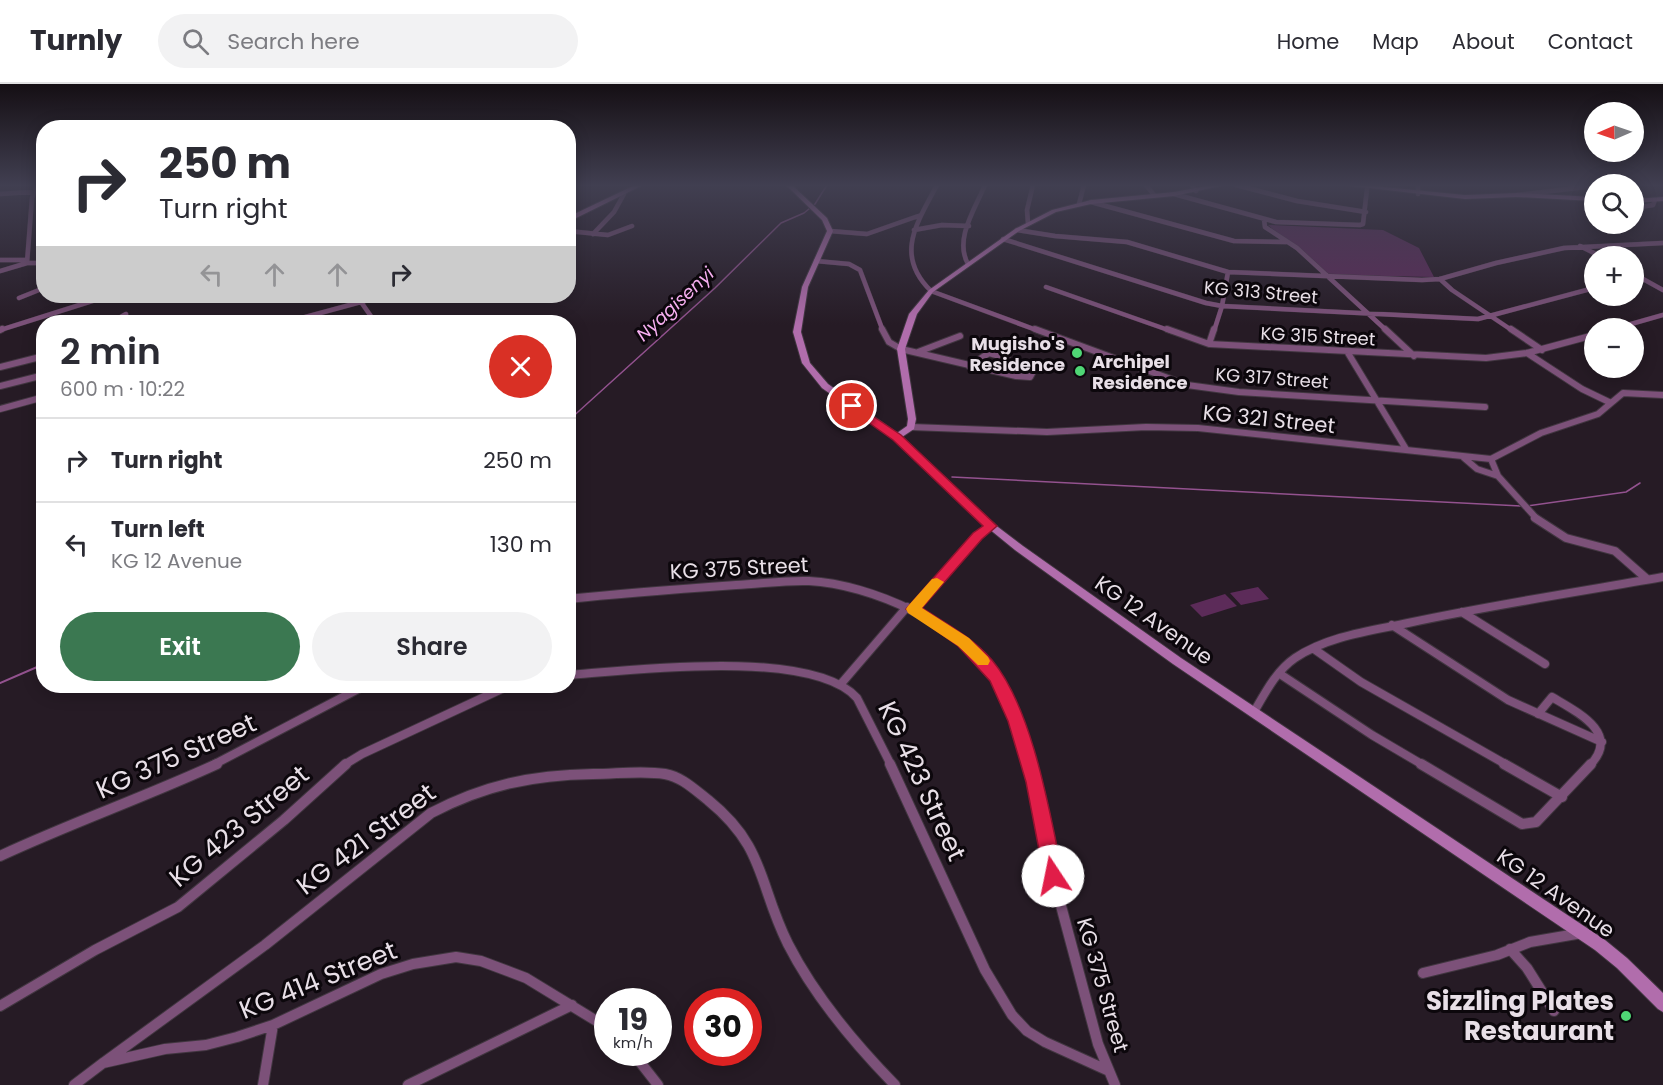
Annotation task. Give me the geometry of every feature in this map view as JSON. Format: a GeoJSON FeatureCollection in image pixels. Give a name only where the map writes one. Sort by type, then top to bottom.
{"type":"FeatureCollection","features":[{"type":"Feature","properties":{"kind":"main road","name":"KG 12 Avenue"},"geometry":{"type":"LineString","coordinates":[[830,232],[805,286],[797,332],[806,363],[825,386],[897,438],[991,526],[1177,661],[1582,933],[1622,963],[1663,1004]]}},
{"type":"Feature","properties":{"kind":"main road"},"geometry":{"type":"LineString","coordinates":[[897,438],[911,427],[912,410],[901,349],[913,314],[931,291],[1014,232]]}},
{"type":"Feature","properties":{"kind":"street"},"geometry":{"type":"LineString","coordinates":[[27,262],[30,232]]}},
{"type":"Feature","properties":{"kind":"street"},"geometry":{"type":"LineString","coordinates":[[576,232],[614,236],[622,232]]}},
{"type":"Feature","properties":{"kind":"street"},"geometry":{"type":"LineString","coordinates":[[839,232],[867,234],[873,232]]}},
{"type":"Feature","properties":{"kind":"street"},"geometry":{"type":"LineString","coordinates":[[914,232],[910,245],[912,264],[920,283],[931,291]]}},
{"type":"Feature","properties":{"kind":"street"},"geometry":{"type":"LineString","coordinates":[[967,232],[961,249],[968,264]]}},
{"type":"Feature","properties":{"kind":"street"},"geometry":{"type":"LineString","coordinates":[[1028,232],[1127,242],[1228,272],[1404,280],[1440,279],[1517,258],[1578,246],[1663,243]]}},
{"type":"Feature","properties":{"kind":"street"},"geometry":{"type":"LineString","coordinates":[[1203,232],[1234,240],[1288,242]]}},
{"type":"Feature","properties":{"kind":"street"},"geometry":{"type":"LineString","coordinates":[[1272,232],[1288,242],[1370,313],[1414,356]]}},
{"type":"Feature","properties":{"kind":"street","name":"KG 313 Street"},"geometry":{"type":"LineString","coordinates":[[1003,239],[1206,303],[1222,306],[1465,319],[1490,316],[1584,291]]}},
{"type":"Feature","properties":{"kind":"street"},"geometry":{"type":"LineString","coordinates":[[1578,246],[1584,249]]}},
{"type":"Feature","properties":{"kind":"street"},"geometry":{"type":"LineString","coordinates":[[0,260],[36,263]]}},
{"type":"Feature","properties":{"kind":"street"},"geometry":{"type":"LineString","coordinates":[[816,261],[841,262],[860,270],[886,340],[901,349],[1024,377],[1031,376],[1036,366],[1046,366]]}},
{"type":"Feature","properties":{"kind":"street"},"geometry":{"type":"LineString","coordinates":[[0,272],[27,262]]}},
{"type":"Feature","properties":{"kind":"street"},"geometry":{"type":"LineString","coordinates":[[1209,345],[1222,306],[1228,272]]}},
{"type":"Feature","properties":{"kind":"street"},"geometry":{"type":"LineString","coordinates":[[1440,279],[1452,290],[1542,350]]}},
{"type":"Feature","properties":{"kind":"street"},"geometry":{"type":"LineString","coordinates":[[1644,281],[1663,290]]}},
{"type":"Feature","properties":{"kind":"street","name":"KG 315 Street"},"geometry":{"type":"LineString","coordinates":[[1046,287],[1209,345],[1486,358],[1542,350],[1584,338]]}},
{"type":"Feature","properties":{"kind":"street"},"geometry":{"type":"LineString","coordinates":[[19,298],[36,291]]}},
{"type":"Feature","properties":{"kind":"street","name":"KG 317 Street"},"geometry":{"type":"LineString","coordinates":[[931,291],[1187,385],[1239,392],[1485,407]]}},
{"type":"Feature","properties":{"kind":"street"},"geometry":{"type":"LineString","coordinates":[[48,315],[86,303]]}},
{"type":"Feature","properties":{"kind":"street"},"geometry":{"type":"LineString","coordinates":[[313,315],[357,303]]}},
{"type":"Feature","properties":{"kind":"street"},"geometry":{"type":"LineString","coordinates":[[1644,320],[1663,315]]}},
{"type":"Feature","properties":{"kind":"street"},"geometry":{"type":"LineString","coordinates":[[0,330],[36,319]]}},
{"type":"Feature","properties":{"kind":"street"},"geometry":{"type":"LineString","coordinates":[[916,353],[960,336]]}},
{"type":"Feature","properties":{"kind":"street"},"geometry":{"type":"LineString","coordinates":[[969,366],[989,353],[1007,358]]}},
{"type":"Feature","properties":{"kind":"street"},"geometry":{"type":"LineString","coordinates":[[1348,353],[1407,449]]}},
{"type":"Feature","properties":{"kind":"street"},"geometry":{"type":"LineString","coordinates":[[1527,353],[1573,384],[1609,402]]}},
{"type":"Feature","properties":{"kind":"street"},"geometry":{"type":"LineString","coordinates":[[0,367],[36,358]]}},
{"type":"Feature","properties":{"kind":"street"},"geometry":{"type":"LineString","coordinates":[[0,386],[36,377]]}},
{"type":"Feature","properties":{"kind":"street","name":"KG 321 Street"},"geometry":{"type":"LineString","coordinates":[[911,427],[1040,432],[1146,427],[1198,428],[1407,449],[1463,458],[1491,459],[1541,434],[1598,414],[1609,402],[1626,392],[1663,395]]}},
{"type":"Feature","properties":{"kind":"street"},"geometry":{"type":"LineString","coordinates":[[0,409],[36,399]]}},
{"type":"Feature","properties":{"kind":"street"},"geometry":{"type":"LineString","coordinates":[[1463,458],[1477,469],[1498,476]]}},
{"type":"Feature","properties":{"kind":"street"},"geometry":{"type":"LineString","coordinates":[[1491,459],[1498,476],[1538,520],[1566,538],[1615,552],[1647,579]]}},
{"type":"Feature","properties":{"kind":"street"},"geometry":{"type":"LineString","coordinates":[[840,685],[977,536],[991,526]]}},
{"type":"Feature","properties":{"kind":"street"},"geometry":{"type":"LineString","coordinates":[[1254,712],[1269,685],[1294,659],[1344,637],[1495,604],[1663,577]]}},
{"type":"Feature","properties":{"kind":"street","name":"KG 375 Street"},"geometry":{"type":"LineString","coordinates":[[576,599],[638,591],[810,581],[858,590],[910,608],[935,622],[971,649],[997,678],[1009,703],[1035,782],[1053,876],[1098,1044],[1115,1085]]}},
{"type":"Feature","properties":{"kind":"street"},"geometry":{"type":"LineString","coordinates":[[1462,612],[1545,664]]}},
{"type":"Feature","properties":{"kind":"street"},"geometry":{"type":"LineString","coordinates":[[1392,625],[1508,700],[1603,743]]}},
{"type":"Feature","properties":{"kind":"street"},"geometry":{"type":"LineString","coordinates":[[1314,649],[1361,682],[1562,797]]}},
{"type":"Feature","properties":{"kind":"street","name":"KG 423 Street"},"geometry":{"type":"LineString","coordinates":[[576,674],[703,665],[791,671],[832,680],[851,691],[864,709],[985,970],[1012,1015],[1028,1031],[1045,1042],[1109,1071]]}},
{"type":"Feature","properties":{"kind":"street"},"geometry":{"type":"LineString","coordinates":[[1280,674],[1372,735],[1522,824],[1536,822],[1562,797],[1598,757],[1603,743],[1593,723],[1552,697],[1538,714]]}},
{"type":"Feature","properties":{"kind":"street","name":"KG 375 Street"},"geometry":{"type":"LineString","coordinates":[[0,856],[43,836],[157,792],[218,763],[351,693]]}},
{"type":"Feature","properties":{"kind":"street","name":"KG 423 Street"},"geometry":{"type":"LineString","coordinates":[[0,1006],[95,950],[178,907],[354,759],[493,693]]}},
{"type":"Feature","properties":{"kind":"street","name":"KG 421 Street"},"geometry":{"type":"LineString","coordinates":[[103,1063],[265,945],[423,819],[446,804],[483,788],[514,779],[556,775],[664,774],[680,777],[727,814],[740,831],[750,846],[785,939],[796,958],[820,997],[848,1033],[870,1061],[895,1085]]}},
{"type":"Feature","properties":{"kind":"street"},"geometry":{"type":"LineString","coordinates":[[1423,973],[1510,950],[1530,942],[1582,933]]}},
{"type":"Feature","properties":{"kind":"street"},"geometry":{"type":"LineString","coordinates":[[1510,950],[1527,968],[1554,1011]]}},
{"type":"Feature","properties":{"kind":"street","name":"KG 414 Street"},"geometry":{"type":"LineString","coordinates":[[74,1085],[103,1063],[165,1049],[206,1045],[273,1025],[381,974],[413,964],[456,957],[481,961],[526,978],[594,1019]]}},
{"type":"Feature","properties":{"kind":"street"},"geometry":{"type":"LineString","coordinates":[[408,1085],[572,1005]]}},
{"type":"Feature","properties":{"kind":"street"},"geometry":{"type":"LineString","coordinates":[[263,1085],[273,1025]]}},
{"type":"Feature","properties":{"kind":"street"},"geometry":{"type":"LineString","coordinates":[[643,1066],[658,1085]]}},
{"type":"Feature","properties":{"kind":"shaded area"},"geometry":{"type":"Polygon","coordinates":[[[1276,232],[1386,232],[1419,248],[1434,277],[1329,275],[1276,232]]]}},
{"type":"Feature","properties":{"kind":"shaded area"},"geometry":{"type":"Polygon","coordinates":[[[1258,587],[1269,599],[1241,605],[1230,593],[1258,587]]]}},
{"type":"Feature","properties":{"kind":"shaded area"},"geometry":{"type":"Polygon","coordinates":[[[1225,594],[1237,606],[1202,617],[1190,605],[1225,594]]]}},
{"type":"Feature","properties":{"kind":"waterway","name":"Nyagisenyi"},"geometry":{"type":"LineString","coordinates":[[576,414],[715,288],[772,232]]}},
{"type":"Feature","properties":{"kind":"waterway"},"geometry":{"type":"LineString","coordinates":[[952,477],[1521,506]]}},
{"type":"Feature","properties":{"kind":"waterway"},"geometry":{"type":"LineString","coordinates":[[1527,506],[1626,492],[1640,483]]}},
{"type":"Feature","properties":{"kind":"waterway","name":"Nyagisenyi"},"geometry":{"type":"LineString","coordinates":[[0,683],[36,667]]}},
{"type":"Feature","properties":{"kind":"slow traffic"},"geometry":{"type":"LineString","coordinates":[[937,582],[913,609],[963,642],[983,661]]}},
{"type":"Feature","properties":{"kind":"place","name":"Mugisho's Residence"},"geometry":{"type":"Point","coordinates":[1077,353]}},
{"type":"Feature","properties":{"kind":"place","name":"Archipel Residence"},"geometry":{"type":"Point","coordinates":[1080,371]}},
{"type":"Feature","properties":{"kind":"place","name":"Sizzling Plates Restaurant"},"geometry":{"type":"Point","coordinates":[1626,1016]}},
{"type":"Feature","properties":{"kind":"route"},"geometry":{"type":"LineString","coordinates":[[852,406],[897,438],[991,526],[977,536],[913,609],[963,642],[986,663],[997,678],[1016,721],[1035,782],[1053,876]]}}]}
